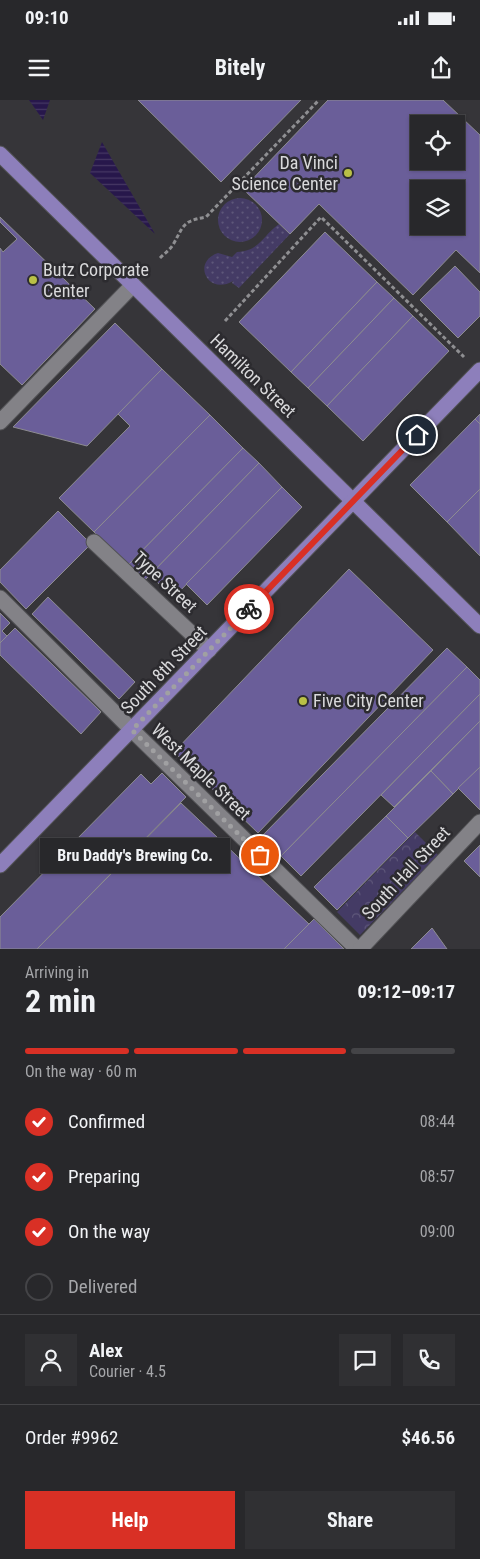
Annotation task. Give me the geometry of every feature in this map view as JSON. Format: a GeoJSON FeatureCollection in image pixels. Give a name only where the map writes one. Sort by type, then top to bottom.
{"type":"FeatureCollection","features":[{"type":"Feature","properties":{"kind":"main road","name":"Hamilton Street"},"geometry":{"type":"LineString","coordinates":[[0,154],[480,626]]}},
{"type":"Feature","properties":{"kind":"main road","name":"South 8th Street"},"geometry":{"type":"LineString","coordinates":[[0,865],[479,371]]}},
{"type":"Feature","properties":{"kind":"lane"},"geometry":{"type":"LineString","coordinates":[[0,422],[133,285]]}},
{"type":"Feature","properties":{"kind":"lane","name":"Type Street"},"geometry":{"type":"LineString","coordinates":[[94,542],[209,650]]}},
{"type":"Feature","properties":{"kind":"lane","name":"West Maple Street"},"geometry":{"type":"LineString","coordinates":[[0,598],[132,730],[359,949]]}},
{"type":"Feature","properties":{"kind":"lane","name":"South Hall Street"},"geometry":{"type":"LineString","coordinates":[[359,949],[480,822]]}},
{"type":"Feature","properties":{"kind":"path"},"geometry":{"type":"LineString","coordinates":[[160,258],[173,245],[180,228],[193,219],[206,217],[319,100]]}},
{"type":"Feature","properties":{"kind":"path"},"geometry":{"type":"LineString","coordinates":[[225,321],[321,217],[479,371]]}},
{"type":"Feature","properties":{"kind":"green space"},"geometry":{"type":"Polygon","coordinates":[[[240,198],[252,202],[258,208],[262,220],[258,232],[252,238],[240,242],[228,238],[222,232],[218,220],[222,208],[228,202],[240,198]]]}},
{"type":"Feature","properties":{"kind":"green space"},"geometry":{"type":"Polygon","coordinates":[[[279,224],[290,234],[239,288],[232,283],[233,281],[216,284],[206,276],[204,270],[205,263],[210,257],[218,253],[232,257],[237,252],[251,249],[279,224]]]}},
{"type":"Feature","properties":{"kind":"green space"},"geometry":{"type":"Polygon","coordinates":[[[415,832],[438,855],[360,935],[337,912],[415,832]]]}},
{"type":"Feature","properties":{"kind":"shaded area"},"geometry":{"type":"Polygon","coordinates":[[[29,100],[50,100],[43,120],[29,100]]]}},
{"type":"Feature","properties":{"kind":"shaded area"},"geometry":{"type":"Polygon","coordinates":[[[102,142],[155,234],[90,173],[102,142]]]}},
{"type":"Feature","properties":{"kind":"building"},"geometry":{"type":"Polygon","coordinates":[[[138,100],[301,100],[221,182],[138,100]]]}},
{"type":"Feature","properties":{"kind":"building"},"geometry":{"type":"Polygon","coordinates":[[[328,100],[443,100],[459,115],[410,115],[410,170],[465,170],[465,121],[480,135],[480,273],[456,250],[413,295],[319,204],[290,234],[243,189],[328,100]]]}},
{"type":"Feature","properties":{"kind":"building","name":"Butz Corporate Center"},"geometry":{"type":"Polygon","coordinates":[[[0,217],[95,309],[22,385],[0,364],[0,248],[3,252],[17,239],[0,222],[0,217]]]}},
{"type":"Feature","properties":{"kind":"building"},"geometry":{"type":"Polygon","coordinates":[[[325,232],[377,282],[291,372],[239,322],[325,232]]]}},
{"type":"Feature","properties":{"kind":"building"},"geometry":{"type":"Polygon","coordinates":[[[455,266],[480,292],[480,316],[458,338],[420,300],[455,266]]]}},
{"type":"Feature","properties":{"kind":"building"},"geometry":{"type":"Polygon","coordinates":[[[377,282],[394,298],[308,388],[291,372],[377,282]]]}},
{"type":"Feature","properties":{"kind":"building"},"geometry":{"type":"Polygon","coordinates":[[[394,298],[413,316],[327,406],[308,388],[394,298]]]}},
{"type":"Feature","properties":{"kind":"building"},"geometry":{"type":"Polygon","coordinates":[[[413,316],[449,351],[363,441],[327,406],[413,316]]]}},
{"type":"Feature","properties":{"kind":"building"},"geometry":{"type":"Polygon","coordinates":[[[115,323],[162,369],[87,446],[13,427],[115,323]]]}},
{"type":"Feature","properties":{"kind":"building"},"geometry":{"type":"Polygon","coordinates":[[[162,369],[210,415],[94,532],[59,498],[130,426],[118,414],[162,369]]]}},
{"type":"Feature","properties":{"kind":"building"},"geometry":{"type":"Polygon","coordinates":[[[480,414],[480,424],[475,419],[480,414]]]}},
{"type":"Feature","properties":{"kind":"building"},"geometry":{"type":"Polygon","coordinates":[[[210,415],[243,448],[129,564],[94,532],[210,415]]]}},
{"type":"Feature","properties":{"kind":"building"},"geometry":{"type":"Polygon","coordinates":[[[475,419],[480,424],[480,489],[447,522],[410,485],[475,419]]]}},
{"type":"Feature","properties":{"kind":"building"},"geometry":{"type":"Polygon","coordinates":[[[243,448],[259,463],[145,580],[129,564],[243,448]]]}},
{"type":"Feature","properties":{"kind":"building"},"geometry":{"type":"Polygon","coordinates":[[[259,463],[282,487],[173,598],[150,575],[259,463]]]}},
{"type":"Feature","properties":{"kind":"building"},"geometry":{"type":"Polygon","coordinates":[[[282,487],[302,507],[207,605],[186,584],[282,487]]]}},
{"type":"Feature","properties":{"kind":"building"},"geometry":{"type":"Polygon","coordinates":[[[480,489],[480,556],[447,522],[480,489]]]}},
{"type":"Feature","properties":{"kind":"building"},"geometry":{"type":"Polygon","coordinates":[[[58,511],[91,544],[26,609],[0,582],[0,570],[58,511]]]}},
{"type":"Feature","properties":{"kind":"building","name":"Five City Center"},"geometry":{"type":"Polygon","coordinates":[[[349,569],[433,650],[258,833],[174,752],[349,569]]]}},
{"type":"Feature","properties":{"kind":"building"},"geometry":{"type":"Polygon","coordinates":[[[48,597],[135,682],[119,699],[32,614],[48,597]]]}},
{"type":"Feature","properties":{"kind":"building"},"geometry":{"type":"Polygon","coordinates":[[[0,613],[10,623],[2,631],[7,636],[0,643],[0,613]]]}},
{"type":"Feature","properties":{"kind":"building"},"geometry":{"type":"Polygon","coordinates":[[[15,628],[101,712],[81,734],[0,655],[0,643],[15,628]]]}},
{"type":"Feature","properties":{"kind":"building"},"geometry":{"type":"Polygon","coordinates":[[[447,648],[467,667],[281,856],[261,837],[447,648]]]}},
{"type":"Feature","properties":{"kind":"building"},"geometry":{"type":"Polygon","coordinates":[[[467,667],[480,680],[480,694],[301,876],[281,856],[467,667]]]}},
{"type":"Feature","properties":{"kind":"building"},"geometry":{"type":"Polygon","coordinates":[[[480,694],[480,721],[394,807],[381,795],[480,694]]]}},
{"type":"Feature","properties":{"kind":"building"},"geometry":{"type":"Polygon","coordinates":[[[480,721],[480,767],[453,794],[431,771],[480,721]]]}},
{"type":"Feature","properties":{"kind":"building"},"geometry":{"type":"Polygon","coordinates":[[[480,767],[480,810],[458,788],[480,767]]]}},
{"type":"Feature","properties":{"kind":"building"},"geometry":{"type":"Polygon","coordinates":[[[431,771],[453,794],[408,838],[386,816],[431,771]]]}},
{"type":"Feature","properties":{"kind":"building"},"geometry":{"type":"Polygon","coordinates":[[[162,773],[186,797],[37,949],[0,949],[0,917],[141,774],[151,784],[162,773]]]}},
{"type":"Feature","properties":{"kind":"building"},"geometry":{"type":"Polygon","coordinates":[[[181,803],[309,924],[284,949],[37,949],[181,803]]]}},
{"type":"Feature","properties":{"kind":"building"},"geometry":{"type":"Polygon","coordinates":[[[386,816],[408,838],[337,910],[314,887],[386,816]]]}},
{"type":"Feature","properties":{"kind":"building"},"geometry":{"type":"Polygon","coordinates":[[[480,845],[480,877],[464,861],[480,845]]]}},
{"type":"Feature","properties":{"kind":"building"},"geometry":{"type":"Polygon","coordinates":[[[314,919],[344,949],[284,949],[314,919]]]}},
{"type":"Feature","properties":{"kind":"building"},"geometry":{"type":"Polygon","coordinates":[[[432,928],[447,949],[411,949],[432,928]]]}},
{"type":"Feature","properties":{"kind":"way so far"},"geometry":{"type":"LineString","coordinates":[[249,609],[132,730],[260,855]]}},
{"type":"Feature","properties":{"kind":"place","name":"Da Vinci Science Center"},"geometry":{"type":"Point","coordinates":[348,173]}},
{"type":"Feature","properties":{"kind":"place","name":"Butz Corporate Center"},"geometry":{"type":"Point","coordinates":[33,280]}},
{"type":"Feature","properties":{"kind":"place","name":"Five City Center"},"geometry":{"type":"Point","coordinates":[303,701]}},
{"type":"Feature","properties":{"kind":"place","name":"Bru Daddy's Brewing Co."},"geometry":{"type":"Point","coordinates":[260,855]}},
{"type":"Feature","properties":{"kind":"route"},"geometry":{"type":"LineString","coordinates":[[249,609],[417,435]]}}]}
